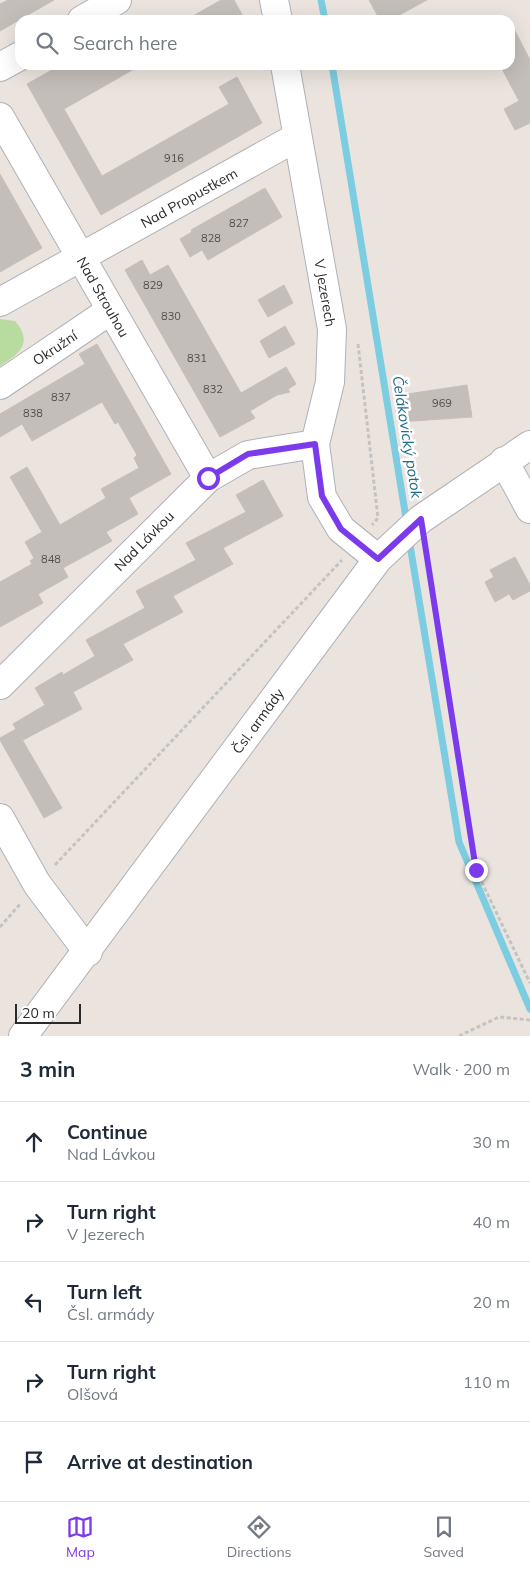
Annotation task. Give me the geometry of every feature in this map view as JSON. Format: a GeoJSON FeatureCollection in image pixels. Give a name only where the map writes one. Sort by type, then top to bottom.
{"type":"FeatureCollection","features":[{"type":"Feature","properties":{"kind":"street"},"geometry":{"type":"LineString","coordinates":[[91,15],[117,0]]}},
{"type":"Feature","properties":{"kind":"street"},"geometry":{"type":"LineString","coordinates":[[274,0],[277,15]]}},
{"type":"Feature","properties":{"kind":"street"},"geometry":{"type":"LineString","coordinates":[[0,67],[15,59]]}},
{"type":"Feature","properties":{"kind":"street","name":"V Jezerech"},"geometry":{"type":"LineString","coordinates":[[286,70],[332,329],[330,382],[315,444],[322,496],[341,529],[378,548]]}},
{"type":"Feature","properties":{"kind":"street","name":"Nad Strouhou"},"geometry":{"type":"LineString","coordinates":[[0,117],[208,478]]}},
{"type":"Feature","properties":{"kind":"street","name":"Nad Propustkem"},"geometry":{"type":"LineString","coordinates":[[81,258],[298,137]]}},
{"type":"Feature","properties":{"kind":"street"},"geometry":{"type":"LineString","coordinates":[[0,302],[81,258]]}},
{"type":"Feature","properties":{"kind":"street","name":"Okružní"},"geometry":{"type":"LineString","coordinates":[[0,386],[111,310]]}},
{"type":"Feature","properties":{"kind":"street","name":"Nad Lávkou"},"geometry":{"type":"LineString","coordinates":[[0,685],[208,478],[248,454],[315,444]]}},
{"type":"Feature","properties":{"kind":"street","name":"Čsl. armády"},"geometry":{"type":"LineString","coordinates":[[23,1036],[88,952],[378,548],[530,445]]}},
{"type":"Feature","properties":{"kind":"street"},"geometry":{"type":"LineString","coordinates":[[504,461],[530,509]]}},
{"type":"Feature","properties":{"kind":"street"},"geometry":{"type":"LineString","coordinates":[[0,818],[37,884],[88,952]]}},
{"type":"Feature","properties":{"kind":"path"},"geometry":{"type":"LineString","coordinates":[[419,520],[476,870],[530,984]]}},
{"type":"Feature","properties":{"kind":"path"},"geometry":{"type":"LineString","coordinates":[[0,927],[124,790],[378,548]]}},
{"type":"Feature","properties":{"kind":"path"},"geometry":{"type":"LineString","coordinates":[[459,1036],[499,1017],[528,1021]]}},
{"type":"Feature","properties":{"kind":"green space"},"geometry":{"type":"Polygon","coordinates":[[[0,319],[15,321],[21,329],[24,342],[13,357],[0,366],[0,319]]]}},
{"type":"Feature","properties":{"kind":"building"},"geometry":{"type":"Polygon","coordinates":[[[8,0],[54,0],[28,15],[15,15],[15,22],[0,31],[0,4],[8,0]]]}},
{"type":"Feature","properties":{"kind":"building"},"geometry":{"type":"Polygon","coordinates":[[[221,0],[234,0],[242,15],[195,15],[221,0]]]}},
{"type":"Feature","properties":{"kind":"building"},"geometry":{"type":"Polygon","coordinates":[[[369,0],[427,0],[399,15],[377,15],[369,0]]]}},
{"type":"Feature","properties":{"kind":"building"},"geometry":{"type":"Polygon","coordinates":[[[515,31],[530,60],[530,123],[515,130],[504,109],[519,101],[503,70],[515,70],[515,31]]]}},
{"type":"Feature","properties":{"kind":"building"},"geometry":{"type":"Polygon","coordinates":[[[52,70],[132,70],[64,109],[102,176],[229,104],[219,87],[237,77],[262,123],[101,215],[27,84],[52,70]]]}},
{"type":"Feature","properties":{"kind":"building"},"geometry":{"type":"Polygon","coordinates":[[[0,174],[42,248],[0,272],[0,174]]]}},
{"type":"Feature","properties":{"kind":"building"},"geometry":{"type":"Polygon","coordinates":[[[265,188],[282,217],[208,260],[202,250],[190,257],[180,239],[192,232],[191,230],[265,188]]]}},
{"type":"Feature","properties":{"kind":"building"},"geometry":{"type":"Polygon","coordinates":[[[142,260],[150,275],[168,265],[241,393],[286,367],[296,384],[288,389],[290,392],[277,395],[250,411],[255,418],[220,437],[125,270],[142,260]]]}},
{"type":"Feature","properties":{"kind":"building"},"geometry":{"type":"Polygon","coordinates":[[[284,285],[293,303],[268,317],[258,300],[284,285]]]}},
{"type":"Feature","properties":{"kind":"building"},"geometry":{"type":"Polygon","coordinates":[[[285,326],[295,344],[269,358],[260,341],[285,326]]]}},
{"type":"Feature","properties":{"kind":"building"},"geometry":{"type":"Polygon","coordinates":[[[97,344],[171,474],[129,498],[138,514],[106,532],[112,541],[63,568],[68,577],[38,594],[43,603],[0,627],[0,582],[32,564],[30,561],[34,558],[25,542],[42,532],[10,477],[27,467],[60,525],[106,498],[101,489],[139,468],[134,458],[137,455],[118,422],[115,424],[102,402],[32,441],[22,424],[0,437],[0,414],[85,364],[79,354],[97,344]]]}},
{"type":"Feature","properties":{"kind":"building"},"geometry":{"type":"Polygon","coordinates":[[[467,385],[472,417],[398,422],[394,396],[467,385]]]}},
{"type":"Feature","properties":{"kind":"building"},"geometry":{"type":"Polygon","coordinates":[[[263,480],[283,516],[223,548],[233,564],[173,596],[183,612],[123,644],[133,660],[73,692],[82,709],[23,740],[13,724],[45,705],[35,688],[62,672],[63,675],[95,656],[86,640],[145,608],[136,591],[196,560],[186,543],[246,512],[236,495],[263,480]]]}},
{"type":"Feature","properties":{"kind":"building"},"geometry":{"type":"Polygon","coordinates":[[[515,557],[530,585],[530,591],[513,600],[509,594],[495,602],[485,582],[494,577],[490,570],[515,557]]]}},
{"type":"Feature","properties":{"kind":"building"},"geometry":{"type":"Polygon","coordinates":[[[16,729],[62,808],[44,818],[0,740],[0,738],[16,729]]]}},
{"type":"Feature","properties":{"kind":"waterway","name":"Čelákovický potok"},"geometry":{"type":"LineString","coordinates":[[321,0],[324,15]]}},
{"type":"Feature","properties":{"kind":"waterway","name":"Čelákovický potok"},"geometry":{"type":"LineString","coordinates":[[333,70],[407,524]]}},
{"type":"Feature","properties":{"kind":"waterway","name":"Čelákovický potok"},"geometry":{"type":"LineString","coordinates":[[409,539],[459,842],[530,1009]]}},
{"type":"Feature","properties":{"kind":"route"},"geometry":{"type":"LineString","coordinates":[[208,478],[248,454],[315,444],[322,496],[341,529],[378,559],[421,519],[476,870]]}}]}
